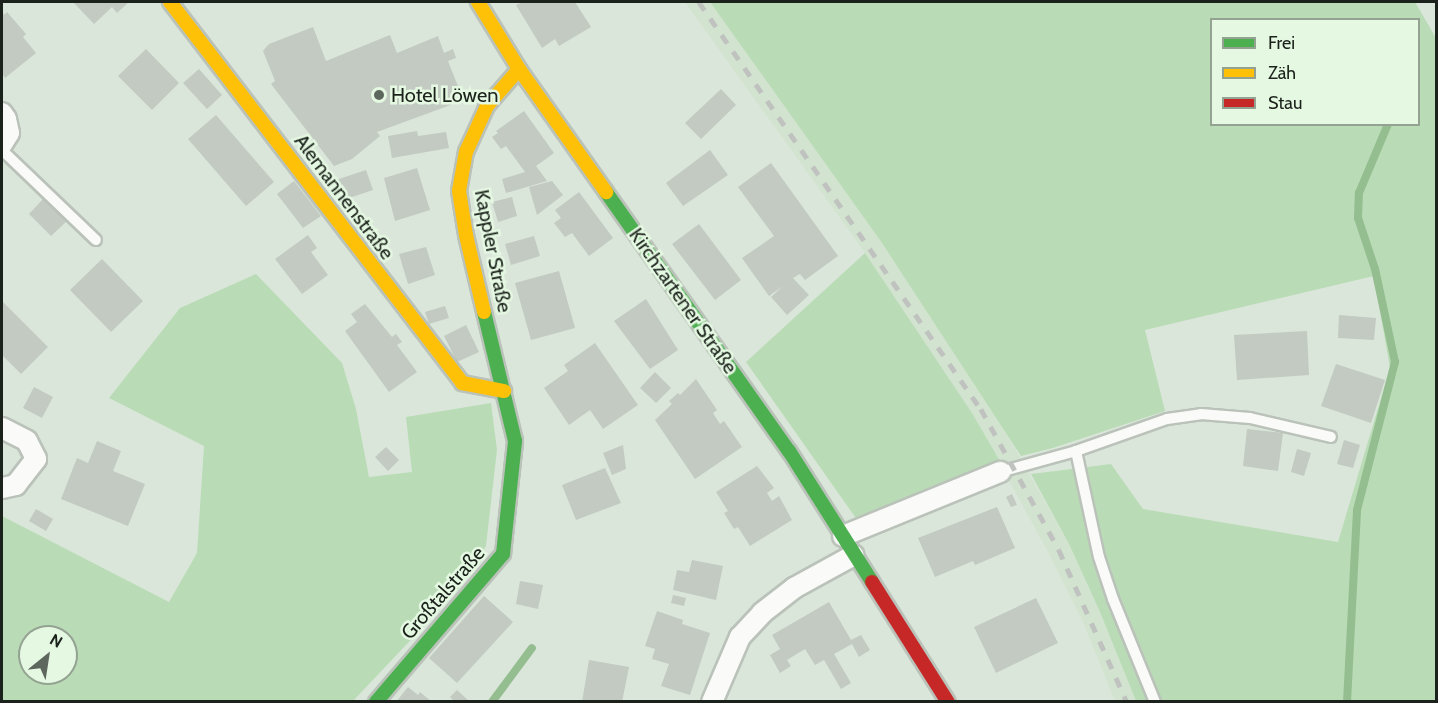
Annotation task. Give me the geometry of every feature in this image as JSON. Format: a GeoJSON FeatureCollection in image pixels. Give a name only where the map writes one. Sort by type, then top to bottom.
{"type":"FeatureCollection","features":[{"type":"Feature","properties":{"kind":"street","name":"Alemannenstraße"},"geometry":{"type":"LineString","coordinates":[[170,2],[462,383],[504,391]]}},
{"type":"Feature","properties":{"kind":"street"},"geometry":{"type":"LineString","coordinates":[[478,2],[519,69]]}},
{"type":"Feature","properties":{"kind":"street","name":"Kappler Straße"},"geometry":{"type":"LineString","coordinates":[[504,391],[466,235],[459,191],[466,152],[487,106],[519,69]]}},
{"type":"Feature","properties":{"kind":"street","name":"Kirchzartener Straße"},"geometry":{"type":"LineString","coordinates":[[519,69],[789,451],[948,702]]}},
{"type":"Feature","properties":{"kind":"street"},"geometry":{"type":"LineString","coordinates":[[2,113],[9,133],[2,144]]}},
{"type":"Feature","properties":{"kind":"street","name":"Großtalstraße"},"geometry":{"type":"LineString","coordinates":[[376,702],[503,554],[515,441],[504,391]]}},
{"type":"Feature","properties":{"kind":"street"},"geometry":{"type":"LineString","coordinates":[[2,428],[27,441],[36,459],[16,485],[2,488]]}},
{"type":"Feature","properties":{"kind":"street"},"geometry":{"type":"LineString","coordinates":[[843,536],[1000,472]]}},
{"type":"Feature","properties":{"kind":"street"},"geometry":{"type":"LineString","coordinates":[[712,702],[740,637],[762,613],[794,588],[855,555]]}},
{"type":"Feature","properties":{"kind":"lane"},"geometry":{"type":"LineString","coordinates":[[2,150],[96,240]]}},
{"type":"Feature","properties":{"kind":"lane"},"geometry":{"type":"LineString","coordinates":[[1000,472],[1076,451],[1167,419],[1201,414],[1250,418],[1331,437]]}},
{"type":"Feature","properties":{"kind":"lane"},"geometry":{"type":"LineString","coordinates":[[1076,451],[1099,557],[1113,599],[1155,702]]}},
{"type":"Feature","properties":{"kind":"shaded area"},"geometry":{"type":"Polygon","coordinates":[[[685,2],[710,2],[882,243],[989,403],[1069,544],[1100,612],[1136,701],[1115,701],[1083,622],[1048,552],[972,413],[865,253],[685,2]]]}},
{"type":"Feature","properties":{"kind":"green space"},"geometry":{"type":"Polygon","coordinates":[[[710,2],[1415,2],[1436,38],[1436,701],[1136,701],[1100,612],[1069,544],[1031,474],[1111,464],[1143,509],[1338,542],[1390,368],[1374,276],[1145,330],[1165,411],[1053,448],[1021,456],[882,243],[710,2]]]}},
{"type":"Feature","properties":{"kind":"green space"},"geometry":{"type":"Polygon","coordinates":[[[865,253],[972,413],[1001,463],[860,524],[746,362],[865,253]]]}},
{"type":"Feature","properties":{"kind":"green space"},"geometry":{"type":"Polygon","coordinates":[[[256,274],[342,363],[356,409],[369,477],[412,472],[406,417],[491,403],[497,450],[486,546],[457,591],[353,701],[2,701],[2,516],[169,602],[197,553],[204,446],[109,398],[180,308],[256,274]]]}},
{"type":"Feature","properties":{"kind":"building"},"geometry":{"type":"Polygon","coordinates":[[[73,2],[129,2],[117,13],[112,7],[94,24],[73,2]]]}},
{"type":"Feature","properties":{"kind":"building"},"geometry":{"type":"Polygon","coordinates":[[[523,2],[575,2],[591,27],[559,46],[555,39],[542,48],[516,5],[523,2]]]}},
{"type":"Feature","properties":{"kind":"building"},"geometry":{"type":"Polygon","coordinates":[[[2,11],[4,15],[7,12],[26,34],[23,37],[36,53],[5,78],[2,73],[2,11]]]}},
{"type":"Feature","properties":{"kind":"building"},"geometry":{"type":"Polygon","coordinates":[[[313,27],[326,61],[390,35],[397,53],[438,36],[444,53],[453,49],[456,58],[448,61],[461,94],[454,97],[456,103],[377,132],[380,136],[352,159],[334,166],[271,84],[275,81],[263,51],[269,44],[313,27]]]}},
{"type":"Feature","properties":{"kind":"building"},"geometry":{"type":"Polygon","coordinates":[[[146,49],[179,83],[152,110],[118,76],[146,49]]]}},
{"type":"Feature","properties":{"kind":"building"},"geometry":{"type":"Polygon","coordinates":[[[199,69],[222,95],[207,109],[183,83],[199,69]]]}},
{"type":"Feature","properties":{"kind":"building"},"geometry":{"type":"Polygon","coordinates":[[[721,89],[736,105],[701,139],[685,123],[721,89]]]}},
{"type":"Feature","properties":{"kind":"building"},"geometry":{"type":"Polygon","coordinates":[[[524,111],[554,153],[536,166],[547,181],[506,193],[502,179],[525,172],[506,146],[501,149],[492,137],[498,133],[496,131],[524,111]]]}},
{"type":"Feature","properties":{"kind":"building"},"geometry":{"type":"Polygon","coordinates":[[[216,115],[274,182],[246,206],[188,139],[216,115]]]}},
{"type":"Feature","properties":{"kind":"building"},"geometry":{"type":"Polygon","coordinates":[[[417,131],[418,136],[446,132],[449,148],[392,158],[388,136],[417,131]]]}},
{"type":"Feature","properties":{"kind":"building"},"geometry":{"type":"Polygon","coordinates":[[[710,150],[728,175],[683,206],[666,183],[710,150]]]}},
{"type":"Feature","properties":{"kind":"building"},"geometry":{"type":"Polygon","coordinates":[[[771,163],[838,256],[805,280],[800,274],[793,278],[809,295],[787,315],[771,297],[783,286],[769,296],[742,258],[774,236],[738,187],[771,163]]]}},
{"type":"Feature","properties":{"kind":"building"},"geometry":{"type":"Polygon","coordinates":[[[417,168],[430,210],[395,221],[384,178],[417,168]]]}},
{"type":"Feature","properties":{"kind":"building"},"geometry":{"type":"Polygon","coordinates":[[[366,170],[373,190],[343,200],[336,180],[366,170]]]}},
{"type":"Feature","properties":{"kind":"building"},"geometry":{"type":"Polygon","coordinates":[[[294,181],[321,216],[303,228],[277,194],[294,181]]]}},
{"type":"Feature","properties":{"kind":"building"},"geometry":{"type":"Polygon","coordinates":[[[552,181],[563,195],[537,215],[529,187],[552,181]]]}},
{"type":"Feature","properties":{"kind":"building"},"geometry":{"type":"Polygon","coordinates":[[[579,192],[613,238],[589,256],[572,233],[565,237],[554,223],[561,218],[555,210],[579,192]]]}},
{"type":"Feature","properties":{"kind":"building"},"geometry":{"type":"Polygon","coordinates":[[[512,197],[517,216],[498,222],[492,202],[512,197]]]}},
{"type":"Feature","properties":{"kind":"building"},"geometry":{"type":"Polygon","coordinates":[[[44,198],[67,221],[51,236],[29,214],[44,198]]]}},
{"type":"Feature","properties":{"kind":"building"},"geometry":{"type":"Polygon","coordinates":[[[699,224],[741,280],[715,300],[672,244],[699,224]]]}},
{"type":"Feature","properties":{"kind":"building"},"geometry":{"type":"Polygon","coordinates":[[[308,235],[317,248],[311,252],[328,275],[302,294],[275,259],[308,235]]]}},
{"type":"Feature","properties":{"kind":"building"},"geometry":{"type":"Polygon","coordinates":[[[534,236],[540,256],[511,265],[505,244],[534,236]]]}},
{"type":"Feature","properties":{"kind":"building"},"geometry":{"type":"Polygon","coordinates":[[[426,247],[435,275],[408,284],[399,254],[426,247]]]}},
{"type":"Feature","properties":{"kind":"building"},"geometry":{"type":"Polygon","coordinates":[[[102,259],[143,301],[111,332],[70,290],[102,259]]]}},
{"type":"Feature","properties":{"kind":"building"},"geometry":{"type":"Polygon","coordinates":[[[559,271],[575,328],[531,340],[515,283],[559,271]]]}},
{"type":"Feature","properties":{"kind":"building"},"geometry":{"type":"Polygon","coordinates":[[[646,299],[678,350],[650,369],[614,321],[646,299]]]}},
{"type":"Feature","properties":{"kind":"building"},"geometry":{"type":"Polygon","coordinates":[[[2,301],[48,347],[21,374],[2,355],[2,301]]]}},
{"type":"Feature","properties":{"kind":"building"},"geometry":{"type":"Polygon","coordinates":[[[365,304],[392,337],[396,334],[402,342],[397,345],[417,372],[389,392],[345,331],[357,322],[351,314],[365,304]]]}},
{"type":"Feature","properties":{"kind":"building"},"geometry":{"type":"Polygon","coordinates":[[[445,306],[449,318],[429,324],[425,312],[445,306]]]}},
{"type":"Feature","properties":{"kind":"building"},"geometry":{"type":"Polygon","coordinates":[[[1339,315],[1376,318],[1374,340],[1338,338],[1339,315]]]}},
{"type":"Feature","properties":{"kind":"building"},"geometry":{"type":"Polygon","coordinates":[[[466,325],[479,352],[457,362],[444,336],[466,325]]]}},
{"type":"Feature","properties":{"kind":"building"},"geometry":{"type":"Polygon","coordinates":[[[1307,331],[1309,375],[1237,380],[1234,335],[1307,331]]]}},
{"type":"Feature","properties":{"kind":"building"},"geometry":{"type":"Polygon","coordinates":[[[595,343],[638,405],[603,429],[590,410],[569,425],[544,388],[568,371],[564,365],[595,343]]]}},
{"type":"Feature","properties":{"kind":"building"},"geometry":{"type":"Polygon","coordinates":[[[1336,364],[1385,380],[1371,423],[1321,406],[1336,364]]]}},
{"type":"Feature","properties":{"kind":"building"},"geometry":{"type":"Polygon","coordinates":[[[655,372],[671,388],[656,403],[640,388],[655,372]]]}},
{"type":"Feature","properties":{"kind":"building"},"geometry":{"type":"Polygon","coordinates":[[[696,379],[717,410],[713,413],[720,424],[724,421],[742,447],[695,479],[655,420],[672,404],[669,401],[678,393],[680,395],[696,379]]]}},
{"type":"Feature","properties":{"kind":"building"},"geometry":{"type":"Polygon","coordinates":[[[34,387],[53,397],[42,418],[23,408],[34,387]]]}},
{"type":"Feature","properties":{"kind":"building"},"geometry":{"type":"Polygon","coordinates":[[[1247,429],[1283,433],[1278,471],[1243,466],[1247,429]]]}},
{"type":"Feature","properties":{"kind":"building"},"geometry":{"type":"Polygon","coordinates":[[[1344,440],[1360,445],[1353,468],[1337,464],[1344,440]]]}},
{"type":"Feature","properties":{"kind":"building"},"geometry":{"type":"Polygon","coordinates":[[[97,441],[121,451],[113,471],[145,484],[128,526],[61,499],[77,458],[88,463],[97,441]]]}},
{"type":"Feature","properties":{"kind":"building"},"geometry":{"type":"Polygon","coordinates":[[[623,445],[626,469],[612,475],[603,453],[623,445]]]}},
{"type":"Feature","properties":{"kind":"building"},"geometry":{"type":"Polygon","coordinates":[[[386,447],[399,460],[388,471],[375,457],[386,447]]]}},
{"type":"Feature","properties":{"kind":"building"},"geometry":{"type":"Polygon","coordinates":[[[1297,449],[1311,453],[1304,476],[1291,472],[1297,449]]]}},
{"type":"Feature","properties":{"kind":"building"},"geometry":{"type":"Polygon","coordinates":[[[757,466],[774,488],[767,493],[772,501],[779,496],[792,520],[750,546],[738,527],[734,529],[724,513],[728,511],[716,492],[757,466]]]}},
{"type":"Feature","properties":{"kind":"building"},"geometry":{"type":"Polygon","coordinates":[[[605,468],[621,503],[576,520],[562,485],[605,468]]]}},
{"type":"Feature","properties":{"kind":"building"},"geometry":{"type":"Polygon","coordinates":[[[1012,494],[1017,505],[1011,507],[1006,497],[1012,494]]]}},
{"type":"Feature","properties":{"kind":"building"},"geometry":{"type":"Polygon","coordinates":[[[997,507],[1015,548],[975,565],[973,561],[935,577],[918,538],[997,507]]]}},
{"type":"Feature","properties":{"kind":"building"},"geometry":{"type":"Polygon","coordinates":[[[36,509],[53,519],[46,531],[29,521],[36,509]]]}},
{"type":"Feature","properties":{"kind":"building"},"geometry":{"type":"Polygon","coordinates":[[[692,560],[723,566],[716,600],[673,590],[677,570],[689,572],[692,560]]]}},
{"type":"Feature","properties":{"kind":"building"},"geometry":{"type":"Polygon","coordinates":[[[520,581],[543,585],[538,609],[516,604],[520,581]]]}},
{"type":"Feature","properties":{"kind":"building"},"geometry":{"type":"Polygon","coordinates":[[[673,595],[686,598],[684,606],[671,603],[673,595]]]}},
{"type":"Feature","properties":{"kind":"building"},"geometry":{"type":"Polygon","coordinates":[[[484,596],[513,622],[457,683],[429,658],[484,596]]]}},
{"type":"Feature","properties":{"kind":"building"},"geometry":{"type":"Polygon","coordinates":[[[1036,598],[1058,643],[996,673],[974,627],[1036,598]]]}},
{"type":"Feature","properties":{"kind":"building"},"geometry":{"type":"Polygon","coordinates":[[[829,602],[851,640],[861,635],[870,650],[859,657],[852,644],[834,654],[851,683],[841,689],[824,660],[815,665],[805,649],[787,660],[791,666],[780,673],[770,655],[780,649],[772,635],[829,602]]]}},
{"type":"Feature","properties":{"kind":"building"},"geometry":{"type":"Polygon","coordinates":[[[657,611],[683,620],[682,624],[710,633],[690,695],[661,686],[669,664],[652,659],[655,649],[645,646],[657,611]]]}},
{"type":"Feature","properties":{"kind":"building"},"geometry":{"type":"Polygon","coordinates":[[[589,660],[629,667],[622,702],[582,702],[589,660]]]}},
{"type":"Feature","properties":{"kind":"building"},"geometry":{"type":"Polygon","coordinates":[[[408,687],[418,695],[420,692],[432,702],[396,702],[408,687]]]}},
{"type":"Feature","properties":{"kind":"building"},"geometry":{"type":"Polygon","coordinates":[[[457,690],[470,702],[455,702],[450,697],[457,690]]]}},
{"type":"Feature","properties":{"kind":"waterway"},"geometry":{"type":"LineString","coordinates":[[1347,702],[1357,510],[1395,362],[1375,269],[1358,218],[1359,193],[1387,126]]}},
{"type":"Feature","properties":{"kind":"waterway"},"geometry":{"type":"LineString","coordinates":[[492,702],[532,648]]}},
{"type":"Feature","properties":{"kind":"railway"},"geometry":{"type":"LineString","coordinates":[[699,2],[981,409],[1059,550],[1127,702]]}},
{"type":"Feature","properties":{"kind":"traffic: fast"},"geometry":{"type":"LineString","coordinates":[[606,192],[789,451],[872,582]]}},
{"type":"Feature","properties":{"kind":"traffic: fast"},"geometry":{"type":"LineString","coordinates":[[376,702],[503,554],[515,441],[484,312]]}},
{"type":"Feature","properties":{"kind":"traffic: slow"},"geometry":{"type":"LineString","coordinates":[[170,2],[462,383],[504,391]]}},
{"type":"Feature","properties":{"kind":"traffic: slow"},"geometry":{"type":"LineString","coordinates":[[478,2],[519,69],[606,192]]}},
{"type":"Feature","properties":{"kind":"traffic: slow"},"geometry":{"type":"LineString","coordinates":[[484,312],[466,235],[459,191],[466,152],[487,106],[519,69]]}},
{"type":"Feature","properties":{"kind":"traffic: jam"},"geometry":{"type":"LineString","coordinates":[[872,582],[948,702]]}},
{"type":"Feature","properties":{"kind":"place","name":"Hotel Löwen"},"geometry":{"type":"Point","coordinates":[379,95]}}]}
